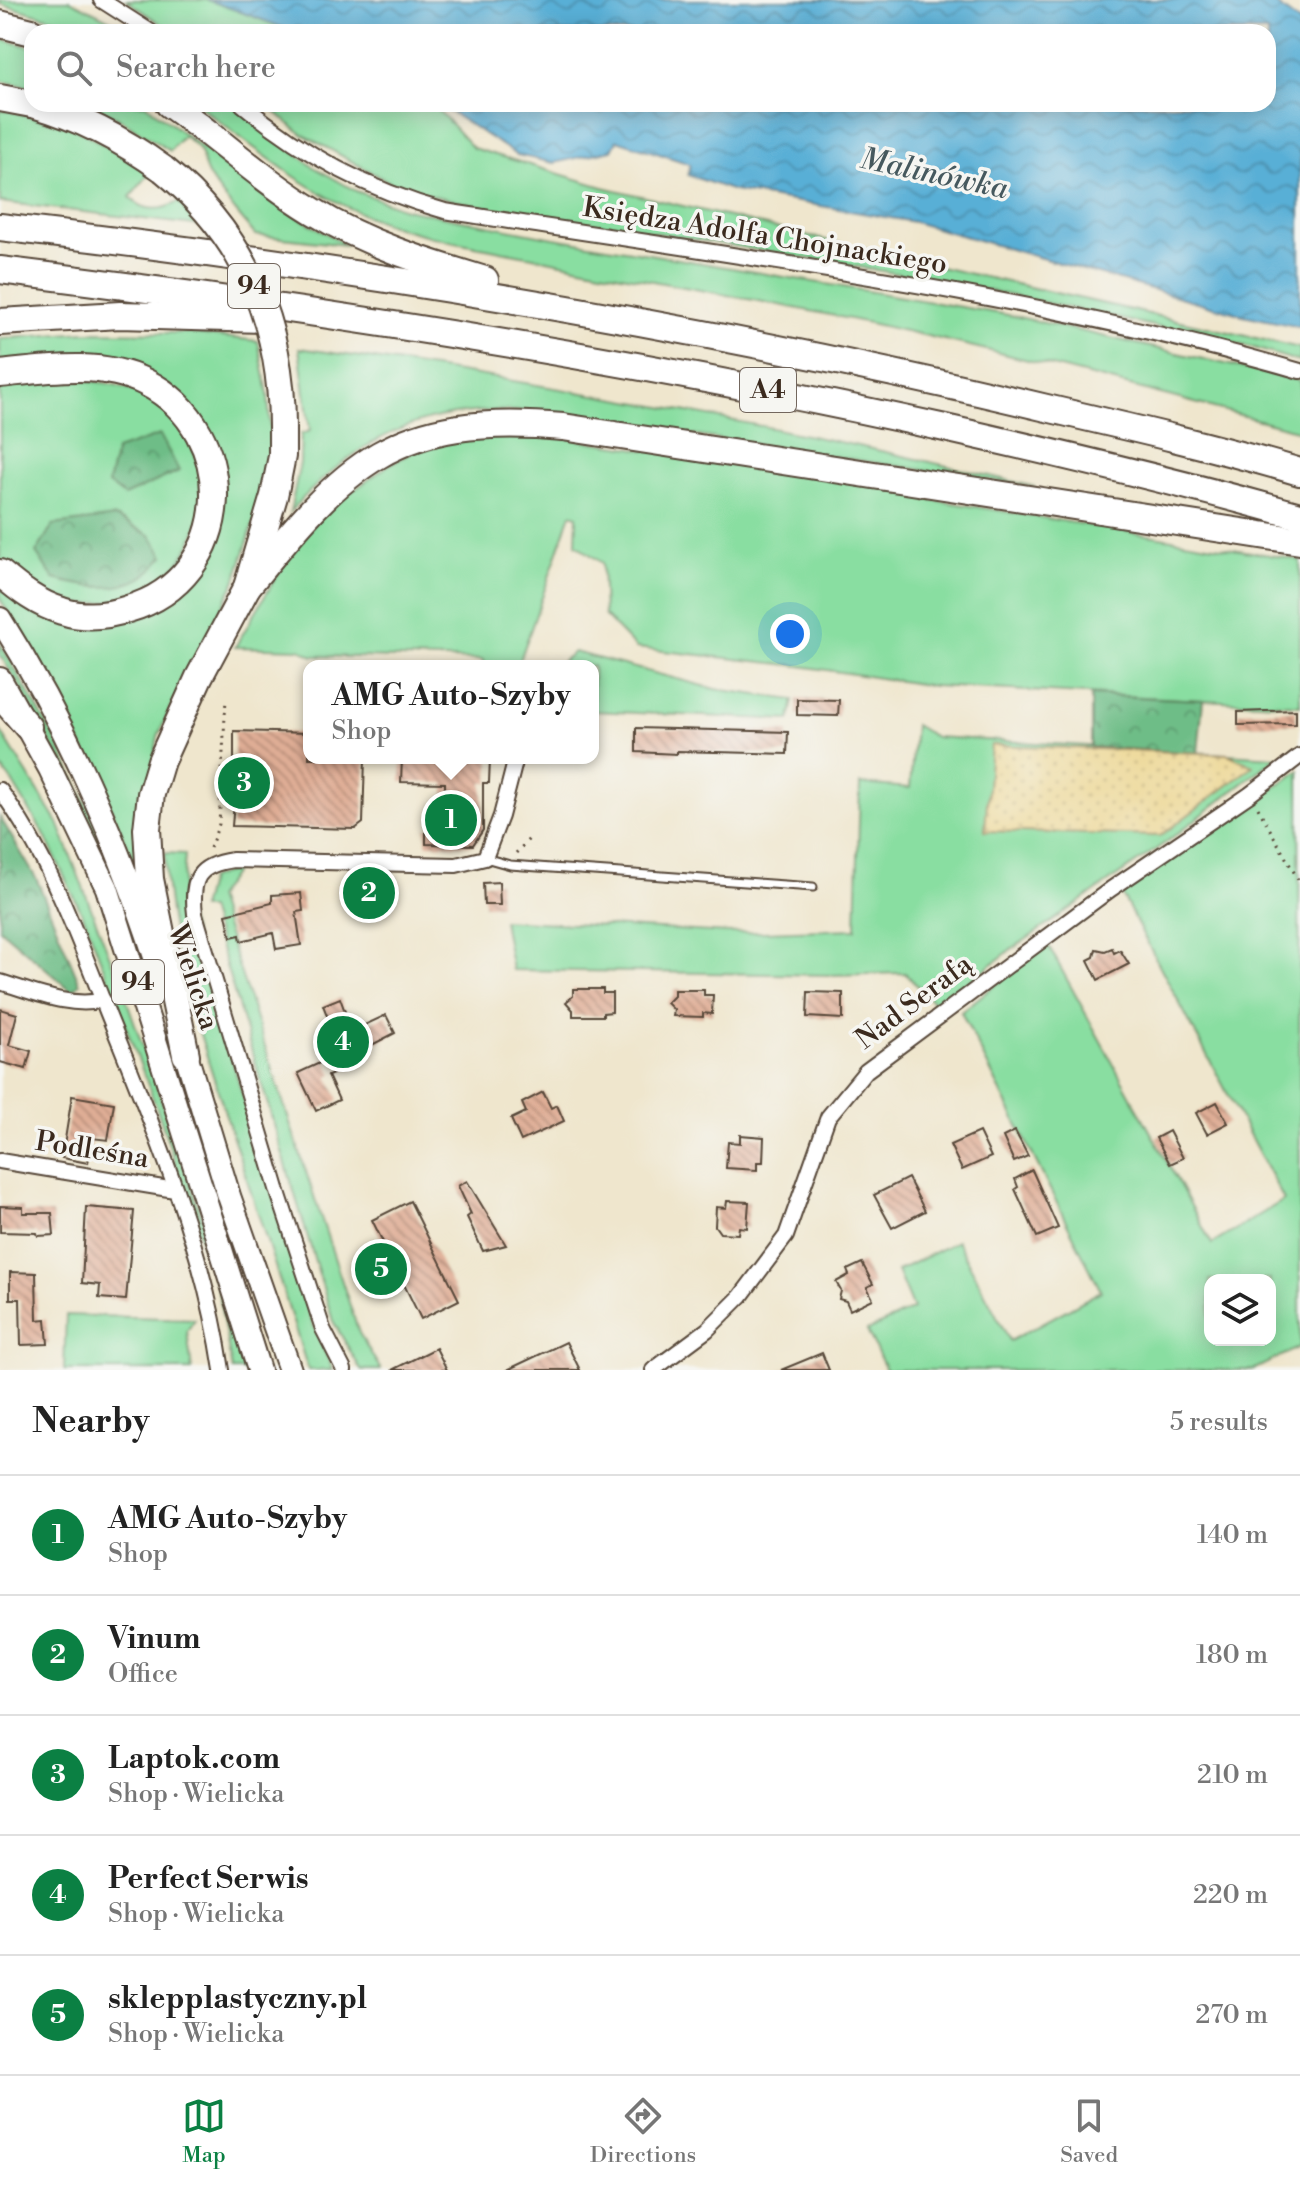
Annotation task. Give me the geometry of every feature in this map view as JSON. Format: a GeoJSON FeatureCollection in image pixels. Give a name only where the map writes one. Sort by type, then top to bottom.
{"type":"FeatureCollection","features":[{"type":"Feature","properties":{"kind":"highway"},"geometry":{"type":"LineString","coordinates":[[0,24],[24,30]]}},
{"type":"Feature","properties":{"kind":"highway","name":"94"},"geometry":{"type":"LineString","coordinates":[[0,98],[24,102]]}},
{"type":"Feature","properties":{"kind":"highway","name":"94"},"geometry":{"type":"LineString","coordinates":[[58,112],[110,133],[163,169],[200,201],[216,221],[261,300],[280,372],[282,456],[274,496],[247,587]]}},
{"type":"Feature","properties":{"kind":"highway"},"geometry":{"type":"LineString","coordinates":[[179,112],[271,182],[348,231],[430,263],[587,312]]}},
{"type":"Feature","properties":{"kind":"highway","name":"A4"},"geometry":{"type":"LineString","coordinates":[[0,227],[278,262],[587,312],[885,370],[1174,438],[1300,472]]}},
{"type":"Feature","properties":{"kind":"highway","name":"A4"},"geometry":{"type":"LineString","coordinates":[[0,270],[366,318],[576,353],[790,394],[1028,447],[1300,516]]}},
{"type":"Feature","properties":{"kind":"highway"},"geometry":{"type":"LineString","coordinates":[[0,322],[120,315],[303,320],[366,318]]}},
{"type":"Feature","properties":{"kind":"highway"},"geometry":{"type":"LineString","coordinates":[[0,374],[66,368],[95,369],[143,381],[164,394],[196,427],[207,449],[215,488],[211,524],[193,564],[162,594],[142,605],[100,615],[65,612],[33,598],[0,573]]}},
{"type":"Feature","properties":{"kind":"highway"},"geometry":{"type":"LineString","coordinates":[[186,1055],[150,879],[147,829],[151,794],[161,761],[199,677],[247,587],[316,504],[362,463],[388,448],[415,437],[473,424],[520,423],[563,427],[1300,541]]}},
{"type":"Feature","properties":{"kind":"highway","name":"94"},"geometry":{"type":"LineString","coordinates":[[0,695],[28,727]]}},
{"type":"Feature","properties":{"kind":"main road","name":"Wielicka"},"geometry":{"type":"LineString","coordinates":[[0,619],[66,736],[110,829],[140,908],[229,1196],[290,1370]]}},
{"type":"Feature","properties":{"kind":"main road","name":"Wielicka"},"geometry":{"type":"LineString","coordinates":[[0,679],[63,794],[107,888],[259,1370]]}},
{"type":"Feature","properties":{"kind":"street"},"geometry":{"type":"LineString","coordinates":[[101,0],[138,24]]}},
{"type":"Feature","properties":{"kind":"street","name":"Księdza Adolfa Chojnackiego"},"geometry":{"type":"LineString","coordinates":[[253,112],[333,168],[402,199],[445,211],[942,290],[1139,331],[1300,371]]}},
{"type":"Feature","properties":{"kind":"street","name":"Nad Serafą"},"geometry":{"type":"LineString","coordinates":[[653,1370],[707,1330],[741,1296],[786,1236],[828,1117],[866,1071],[1111,889],[1249,795],[1300,756]]}},
{"type":"Feature","properties":{"kind":"street"},"geometry":{"type":"LineString","coordinates":[[344,1370],[323,1329],[278,1192],[199,927],[193,898],[199,873],[211,863],[233,860],[456,865],[485,858],[501,816],[514,764]]}},
{"type":"Feature","properties":{"kind":"street"},"geometry":{"type":"LineString","coordinates":[[0,790],[58,888],[103,1000],[175,1190],[208,1296],[222,1370]]}},
{"type":"Feature","properties":{"kind":"street"},"geometry":{"type":"LineString","coordinates":[[0,982],[60,999],[91,1004],[103,1000]]}},
{"type":"Feature","properties":{"kind":"street","name":"Podleśna"},"geometry":{"type":"LineString","coordinates":[[0,1161],[175,1190]]}},
{"type":"Feature","properties":{"kind":"lane"},"geometry":{"type":"LineString","coordinates":[[485,858],[510,865],[813,887]]}},
{"type":"Feature","properties":{"kind":"path"},"geometry":{"type":"LineString","coordinates":[[210,844],[219,824],[226,698]]}},
{"type":"Feature","properties":{"kind":"path"},"geometry":{"type":"LineString","coordinates":[[1249,795],[1300,883]]}},
{"type":"Feature","properties":{"kind":"path"},"geometry":{"type":"LineString","coordinates":[[510,865],[518,849],[529,839]]}},
{"type":"Feature","properties":{"kind":"green space"},"geometry":{"type":"Polygon","coordinates":[[[0,0],[70,0],[118,24],[67,24],[0,4],[0,0]]]}},
{"type":"Feature","properties":{"kind":"green space"},"geometry":{"type":"Polygon","coordinates":[[[126,0],[208,0],[273,24],[161,24],[126,0]]]}},
{"type":"Feature","properties":{"kind":"green space"},"geometry":{"type":"Polygon","coordinates":[[[0,39],[24,45],[24,86],[0,81],[0,39]]]}},
{"type":"Feature","properties":{"kind":"green space"},"geometry":{"type":"Polygon","coordinates":[[[0,109],[71,126],[151,172],[130,197],[141,206],[154,209],[180,201],[202,226],[0,202],[0,109]]]}},
{"type":"Feature","properties":{"kind":"green space"},"geometry":{"type":"Polygon","coordinates":[[[105,112],[156,112],[281,207],[346,245],[255,235],[215,185],[199,151],[191,142],[183,136],[170,151],[105,112]]]}},
{"type":"Feature","properties":{"kind":"green space"},"geometry":{"type":"Polygon","coordinates":[[[207,112],[245,112],[312,166],[356,191],[405,209],[554,238],[1014,316],[1300,381],[1300,431],[1040,363],[883,326],[408,231],[369,217],[323,194],[207,112]]]}},
{"type":"Feature","properties":{"kind":"green space"},"geometry":{"type":"Polygon","coordinates":[[[275,112],[439,112],[473,148],[603,187],[1300,348],[1300,362],[1251,347],[953,283],[621,227],[505,212],[400,188],[302,134],[275,112]]]}},
{"type":"Feature","properties":{"kind":"green space"},"geometry":{"type":"Polygon","coordinates":[[[85,332],[186,333],[258,341],[268,394],[272,464],[235,582],[158,736],[137,864],[134,864],[73,728],[0,599],[0,588],[116,624],[222,520],[169,386],[0,364],[0,339],[85,332]]]}},
{"type":"Feature","properties":{"kind":"green space"},"geometry":{"type":"Polygon","coordinates":[[[299,348],[669,408],[853,445],[1035,487],[560,415],[480,411],[411,425],[379,439],[319,482],[290,512],[300,463],[301,434],[310,431],[299,348]]]}},
{"type":"Feature","properties":{"kind":"green space"},"geometry":{"type":"Polygon","coordinates":[[[60,379],[110,384],[138,393],[170,415],[191,444],[201,477],[200,511],[190,543],[171,571],[142,592],[104,602],[80,604],[47,593],[0,561],[0,383],[60,379]]]}},
{"type":"Feature","properties":{"kind":"green space"},"geometry":{"type":"Polygon","coordinates":[[[160,435],[179,471],[124,496],[108,484],[116,450],[160,435]]]}},
{"type":"Feature","properties":{"kind":"green space"},"geometry":{"type":"Polygon","coordinates":[[[546,435],[914,491],[916,497],[1300,560],[1300,705],[933,686],[800,666],[636,648],[604,615],[602,563],[576,544],[577,516],[571,514],[520,660],[313,656],[300,649],[235,647],[292,550],[330,502],[424,446],[460,436],[546,435]]]}},
{"type":"Feature","properties":{"kind":"green space"},"geometry":{"type":"Polygon","coordinates":[[[115,517],[150,535],[164,556],[150,571],[131,583],[109,587],[54,579],[36,553],[53,525],[115,517]]]}},
{"type":"Feature","properties":{"kind":"green space"},"geometry":{"type":"Polygon","coordinates":[[[0,643],[54,737],[88,807],[132,930],[74,789],[0,655],[0,643]]]}},
{"type":"Feature","properties":{"kind":"green space"},"geometry":{"type":"Polygon","coordinates":[[[574,652],[715,689],[794,700],[790,720],[599,711],[599,660],[564,660],[574,652]]]}},
{"type":"Feature","properties":{"kind":"green space"},"geometry":{"type":"Polygon","coordinates":[[[1091,695],[1203,700],[1198,753],[1091,747],[1091,695]]]}},
{"type":"Feature","properties":{"kind":"green space"},"geometry":{"type":"Polygon","coordinates":[[[915,725],[935,737],[1277,757],[1165,843],[1008,952],[937,1006],[905,973],[831,975],[512,970],[503,920],[729,933],[856,929],[860,784],[910,788],[915,725]]]}},
{"type":"Feature","properties":{"kind":"green space"},"geometry":{"type":"Polygon","coordinates":[[[0,730],[58,823],[127,1001],[234,1310],[247,1370],[232,1370],[218,1291],[157,1109],[87,924],[44,834],[0,766],[0,730]]]}},
{"type":"Feature","properties":{"kind":"green space"},"geometry":{"type":"Polygon","coordinates":[[[1299,771],[1300,1347],[1253,1370],[886,1370],[867,1331],[913,1309],[897,1271],[957,1241],[1010,1341],[1101,1291],[961,1012],[1047,943],[1212,1244],[1284,1200],[1121,893],[1299,771]]]}},
{"type":"Feature","properties":{"kind":"green space"},"geometry":{"type":"Polygon","coordinates":[[[0,817],[37,880],[80,984],[72,991],[0,929],[0,817]]]}},
{"type":"Feature","properties":{"kind":"green space"},"geometry":{"type":"Polygon","coordinates":[[[165,853],[185,854],[182,897],[313,1325],[333,1370],[308,1370],[191,1003],[170,913],[165,853]]]}},
{"type":"Feature","properties":{"kind":"green space"},"geometry":{"type":"Polygon","coordinates":[[[236,869],[216,898],[359,1333],[381,1370],[361,1370],[333,1321],[209,909],[201,909],[209,879],[236,869]]]}},
{"type":"Feature","properties":{"kind":"green space"},"geometry":{"type":"Polygon","coordinates":[[[66,1315],[195,1319],[187,1331],[192,1370],[64,1370],[66,1315]]]}},
{"type":"Feature","properties":{"kind":"sand"},"geometry":{"type":"Polygon","coordinates":[[[991,745],[1228,754],[1253,766],[1160,836],[985,831],[991,745]]]}},
{"type":"Feature","properties":{"kind":"water","name":"Malinówka"},"geometry":{"type":"Polygon","coordinates":[[[208,0],[1270,0],[1300,23],[1300,327],[1243,315],[914,222],[734,191],[688,175],[690,164],[617,140],[612,150],[554,163],[517,155],[450,112],[1276,112],[1276,24],[273,24],[208,0]]]}},
{"type":"Feature","properties":{"kind":"building"},"geometry":{"type":"Polygon","coordinates":[[[797,699],[839,700],[838,716],[797,715],[797,699]]]}},
{"type":"Feature","properties":{"kind":"building"},"geometry":{"type":"Polygon","coordinates":[[[1296,710],[1296,724],[1238,725],[1238,712],[1296,710]]]}},
{"type":"Feature","properties":{"kind":"building"},"geometry":{"type":"Polygon","coordinates":[[[636,728],[788,732],[787,754],[636,752],[636,728]]]}},
{"type":"Feature","properties":{"kind":"building"},"geometry":{"type":"Polygon","coordinates":[[[234,731],[303,733],[303,764],[365,764],[363,823],[355,829],[232,826],[237,767],[234,767],[234,731]]]}},
{"type":"Feature","properties":{"kind":"building"},"geometry":{"type":"Polygon","coordinates":[[[402,764],[490,764],[489,783],[483,783],[483,830],[473,845],[426,844],[426,828],[445,829],[445,783],[401,782],[402,764]]]}},
{"type":"Feature","properties":{"kind":"building"},"geometry":{"type":"Polygon","coordinates":[[[360,880],[377,880],[377,906],[360,906],[360,880]]]}},
{"type":"Feature","properties":{"kind":"building"},"geometry":{"type":"Polygon","coordinates":[[[499,882],[500,905],[484,905],[483,883],[499,882]]]}},
{"type":"Feature","properties":{"kind":"building"},"geometry":{"type":"Polygon","coordinates":[[[301,893],[303,911],[296,912],[301,945],[276,949],[273,933],[241,941],[240,935],[231,937],[226,914],[272,903],[272,895],[301,893]]]}},
{"type":"Feature","properties":{"kind":"building"},"geometry":{"type":"Polygon","coordinates":[[[1112,948],[1114,953],[1120,950],[1129,964],[1098,980],[1088,960],[1094,957],[1096,949],[1105,951],[1112,948]]]}},
{"type":"Feature","properties":{"kind":"building"},"geometry":{"type":"Polygon","coordinates":[[[573,989],[603,989],[603,993],[612,993],[612,1012],[603,1013],[603,1016],[573,1016],[573,1010],[566,1002],[573,996],[573,989]]]}},
{"type":"Feature","properties":{"kind":"building"},"geometry":{"type":"Polygon","coordinates":[[[674,990],[704,990],[704,995],[713,995],[712,1014],[703,1013],[703,1017],[673,1016],[674,1010],[667,1003],[674,996],[674,990]]]}},
{"type":"Feature","properties":{"kind":"building"},"geometry":{"type":"Polygon","coordinates":[[[808,992],[843,993],[843,1019],[807,1017],[808,992]]]}},
{"type":"Feature","properties":{"kind":"building"},"geometry":{"type":"Polygon","coordinates":[[[340,998],[352,1031],[386,1015],[395,1033],[370,1046],[368,1043],[342,1054],[323,1005],[340,998]]]}},
{"type":"Feature","properties":{"kind":"building"},"geometry":{"type":"Polygon","coordinates":[[[0,1009],[17,1014],[9,1045],[31,1051],[26,1069],[0,1062],[0,1009]]]}},
{"type":"Feature","properties":{"kind":"building"},"geometry":{"type":"Polygon","coordinates":[[[326,1060],[333,1074],[328,1076],[339,1100],[316,1111],[298,1073],[326,1060]]]}},
{"type":"Feature","properties":{"kind":"building"},"geometry":{"type":"Polygon","coordinates":[[[543,1092],[551,1108],[557,1105],[564,1121],[521,1141],[511,1119],[526,1112],[522,1103],[543,1092]]]}},
{"type":"Feature","properties":{"kind":"building"},"geometry":{"type":"Polygon","coordinates":[[[72,1096],[114,1103],[108,1140],[92,1138],[88,1163],[62,1158],[72,1096]]]}},
{"type":"Feature","properties":{"kind":"building"},"geometry":{"type":"Polygon","coordinates":[[[1217,1102],[1228,1123],[1207,1134],[1196,1113],[1217,1102]]]}},
{"type":"Feature","properties":{"kind":"building"},"geometry":{"type":"Polygon","coordinates":[[[1015,1131],[1028,1156],[1014,1162],[1003,1137],[1015,1131]]]}},
{"type":"Feature","properties":{"kind":"building"},"geometry":{"type":"Polygon","coordinates":[[[1169,1131],[1183,1158],[1170,1164],[1156,1138],[1169,1131]]]}},
{"type":"Feature","properties":{"kind":"building"},"geometry":{"type":"Polygon","coordinates":[[[979,1132],[991,1157],[962,1170],[950,1145],[979,1132]]]}},
{"type":"Feature","properties":{"kind":"building"},"geometry":{"type":"Polygon","coordinates":[[[740,1135],[764,1137],[763,1162],[757,1162],[757,1170],[726,1168],[728,1142],[740,1143],[740,1135]]]}},
{"type":"Feature","properties":{"kind":"building"},"geometry":{"type":"Polygon","coordinates":[[[1032,1170],[1058,1228],[1037,1237],[1015,1189],[1018,1187],[1015,1179],[1032,1170]]]}},
{"type":"Feature","properties":{"kind":"building"},"geometry":{"type":"Polygon","coordinates":[[[908,1178],[925,1211],[892,1228],[874,1195],[908,1178]]]}},
{"type":"Feature","properties":{"kind":"building"},"geometry":{"type":"Polygon","coordinates":[[[467,1181],[506,1245],[483,1251],[467,1217],[471,1214],[458,1186],[467,1181]]]}},
{"type":"Feature","properties":{"kind":"building"},"geometry":{"type":"Polygon","coordinates":[[[410,1201],[459,1300],[421,1319],[372,1220],[410,1201]]]}},
{"type":"Feature","properties":{"kind":"building"},"geometry":{"type":"Polygon","coordinates":[[[727,1201],[749,1202],[747,1228],[739,1227],[738,1234],[720,1233],[715,1226],[716,1207],[726,1208],[727,1201]]]}},
{"type":"Feature","properties":{"kind":"building"},"geometry":{"type":"Polygon","coordinates":[[[0,1206],[23,1207],[23,1213],[52,1213],[54,1235],[0,1232],[0,1206]]]}},
{"type":"Feature","properties":{"kind":"building"},"geometry":{"type":"Polygon","coordinates":[[[86,1207],[134,1211],[126,1300],[99,1298],[100,1285],[82,1283],[86,1207]]]}},
{"type":"Feature","properties":{"kind":"building"},"geometry":{"type":"Polygon","coordinates":[[[862,1263],[873,1284],[867,1287],[873,1299],[850,1310],[846,1301],[839,1299],[841,1291],[836,1282],[849,1275],[847,1270],[862,1263]]]}},
{"type":"Feature","properties":{"kind":"building"},"geometry":{"type":"Polygon","coordinates":[[[10,1272],[36,1273],[37,1320],[46,1319],[48,1344],[21,1345],[20,1299],[10,1299],[10,1272]]]}},
{"type":"Feature","properties":{"kind":"building"},"geometry":{"type":"Polygon","coordinates":[[[566,1342],[580,1370],[507,1370],[566,1342]]]}},
{"type":"Feature","properties":{"kind":"building"},"geometry":{"type":"Polygon","coordinates":[[[436,1348],[447,1370],[392,1370],[436,1348]]]}},
{"type":"Feature","properties":{"kind":"building"},"geometry":{"type":"Polygon","coordinates":[[[822,1353],[829,1370],[781,1370],[822,1353]]]}},
{"type":"Feature","properties":{"kind":"place","name":"Laptok.com"},"geometry":{"type":"Point","coordinates":[244,783]}},
{"type":"Feature","properties":{"kind":"place","name":"AMG Auto-Szyby"},"geometry":{"type":"Point","coordinates":[451,820]}},
{"type":"Feature","properties":{"kind":"place","name":"Vinum"},"geometry":{"type":"Point","coordinates":[369,893]}},
{"type":"Feature","properties":{"kind":"place","name":"Perfect Serwis"},"geometry":{"type":"Point","coordinates":[343,1042]}},
{"type":"Feature","properties":{"kind":"place","name":"sklepplastyczny.pl"},"geometry":{"type":"Point","coordinates":[381,1269]}}]}
